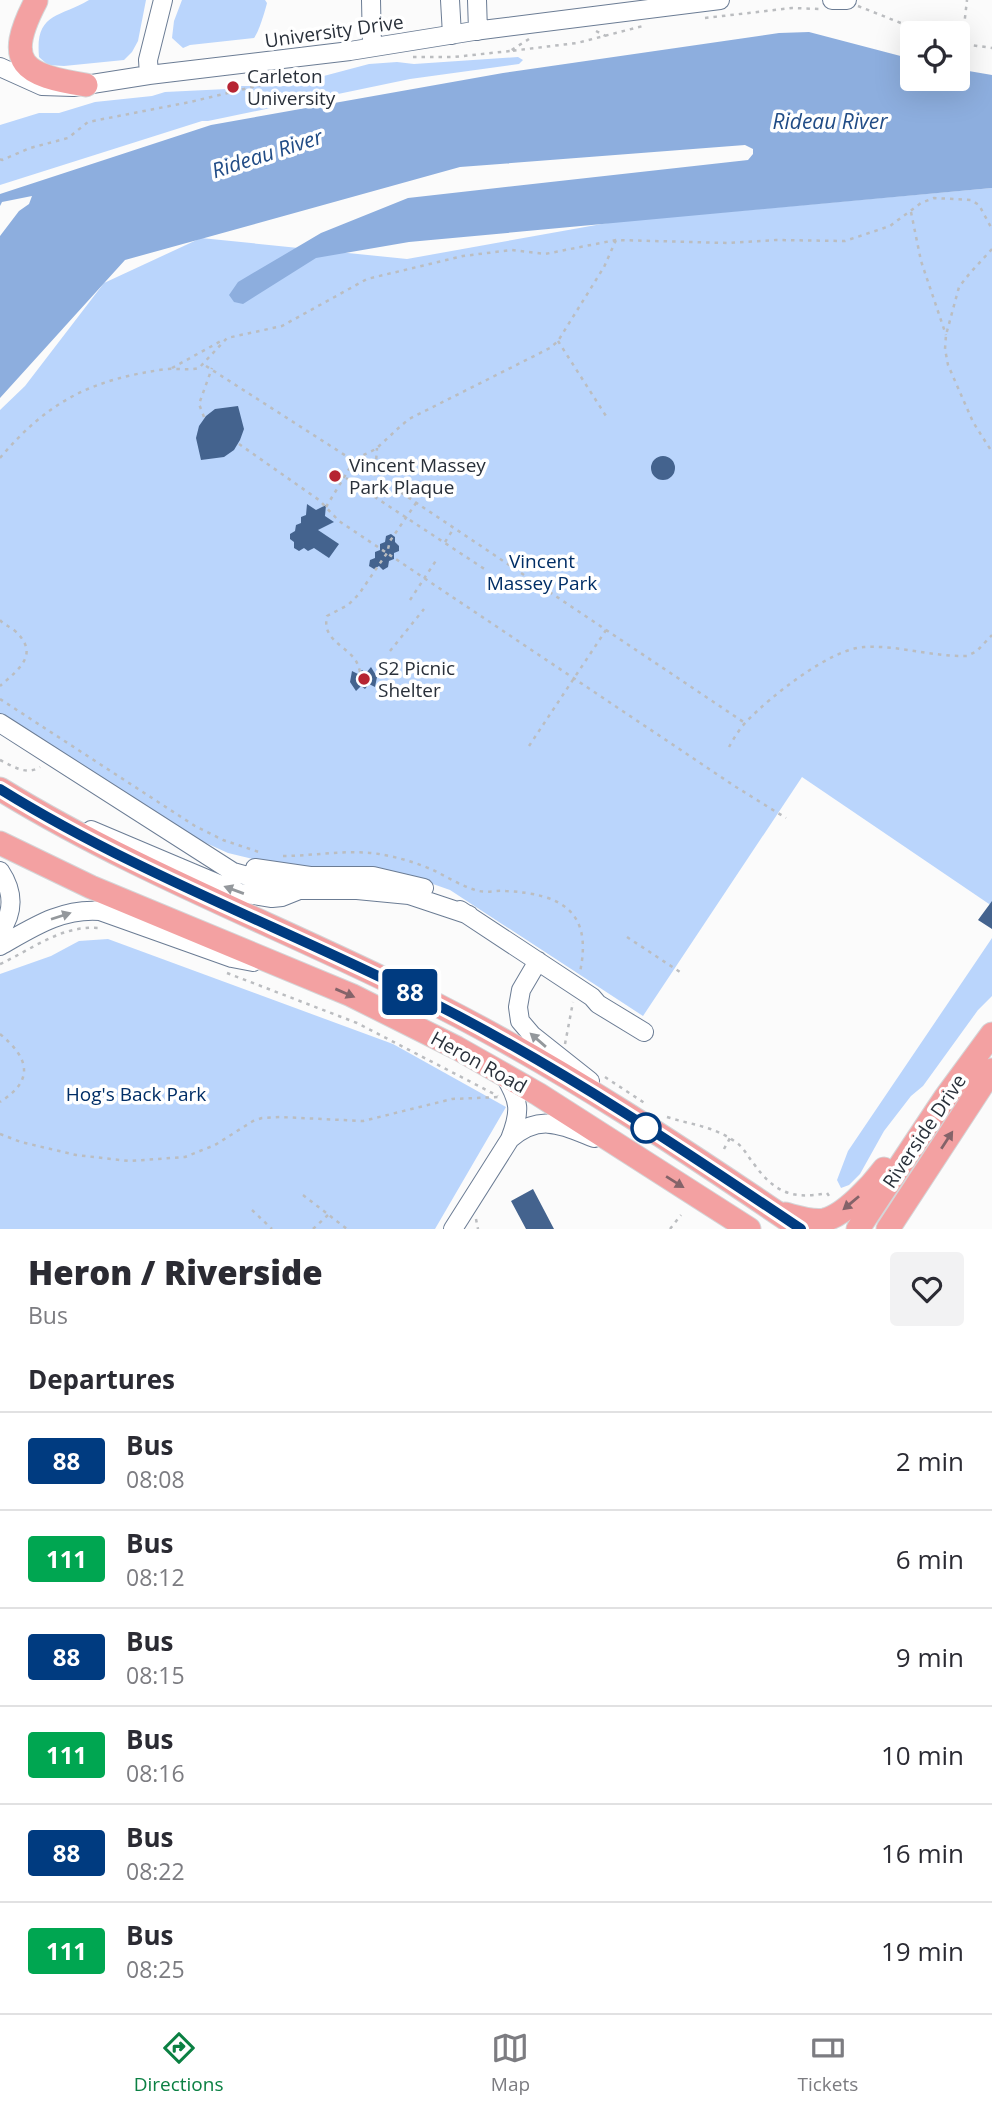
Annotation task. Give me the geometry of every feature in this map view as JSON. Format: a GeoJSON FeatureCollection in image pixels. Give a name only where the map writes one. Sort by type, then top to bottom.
{"type":"FeatureCollection","features":[{"type":"Feature","properties":{"kind":"main road"},"geometry":{"type":"LineString","coordinates":[[0,51],[36,0]]}},
{"type":"Feature","properties":{"kind":"main road"},"geometry":{"type":"LineString","coordinates":[[36,0],[19,40],[24,62],[42,76],[86,85]]}},
{"type":"Feature","properties":{"kind":"main road","name":"Heron Road"},"geometry":{"type":"LineString","coordinates":[[6,792],[182,886],[448,1010],[535,1058],[801,1229]]}},
{"type":"Feature","properties":{"kind":"main road","name":"Heron Road"},"geometry":{"type":"LineString","coordinates":[[0,843],[91,887],[385,1012],[502,1073],[749,1229]]}},
{"type":"Feature","properties":{"kind":"main road","name":"Riverside Drive"},"geometry":{"type":"LineString","coordinates":[[858,1229],[945,1098],[992,1034]]}},
{"type":"Feature","properties":{"kind":"main road","name":"Riverside Drive"},"geometry":{"type":"LineString","coordinates":[[888,1229],[992,1070]]}},
{"type":"Feature","properties":{"kind":"main road"},"geometry":{"type":"LineString","coordinates":[[774,1210],[802,1219],[824,1220],[839,1213],[877,1178],[896,1152],[945,1098]]}},
{"type":"Feature","properties":{"kind":"main road"},"geometry":{"type":"LineString","coordinates":[[897,1229],[910,1197]]}},
{"type":"Feature","properties":{"kind":"main road"},"geometry":{"type":"LineString","coordinates":[[720,1210],[734,1229]]}},
{"type":"Feature","properties":{"kind":"street"},"geometry":{"type":"LineString","coordinates":[[149,75],[148,60],[163,0]]}},
{"type":"Feature","properties":{"kind":"street"},"geometry":{"type":"LineString","coordinates":[[371,0],[372,47]]}},
{"type":"Feature","properties":{"kind":"street"},"geometry":{"type":"LineString","coordinates":[[450,0],[452,35]]}},
{"type":"Feature","properties":{"kind":"street"},"geometry":{"type":"LineString","coordinates":[[477,0],[478,31]]}},
{"type":"Feature","properties":{"kind":"street","name":"University Drive"},"geometry":{"type":"LineString","coordinates":[[0,67],[42,86],[61,88],[720,0]]}},
{"type":"Feature","properties":{"kind":"street"},"geometry":{"type":"LineString","coordinates":[[831,5],[853,5]]}},
{"type":"Feature","properties":{"kind":"street"},"geometry":{"type":"LineString","coordinates":[[0,723],[233,872],[299,890],[397,892],[469,915]]}},
{"type":"Feature","properties":{"kind":"street"},"geometry":{"type":"LineString","coordinates":[[6,792],[240,893],[282,897],[340,875]]}},
{"type":"Feature","properties":{"kind":"street"},"geometry":{"type":"LineString","coordinates":[[183,842],[231,861],[270,872],[373,876],[426,888],[576,987],[596,991],[598,1004],[644,1032]]}},
{"type":"Feature","properties":{"kind":"street"},"geometry":{"type":"LineString","coordinates":[[0,871],[8,885],[11,904],[11,912],[0,932]]}},
{"type":"Feature","properties":{"kind":"street"},"geometry":{"type":"LineString","coordinates":[[0,946],[53,918],[72,912],[90,911],[100,912],[232,958],[282,968]]}},
{"type":"Feature","properties":{"kind":"street"},"geometry":{"type":"LineString","coordinates":[[538,961],[521,990],[519,1015],[525,1028],[668,1142]]}},
{"type":"Feature","properties":{"kind":"street"},"geometry":{"type":"LineString","coordinates":[[453,1229],[510,1139],[516,1123],[518,1107],[514,1091],[502,1073]]}},
{"type":"Feature","properties":{"kind":"street"},"geometry":{"type":"LineString","coordinates":[[510,1139],[531,1125],[554,1124],[631,1153]]}},
{"type":"Feature","properties":{"kind":"path"},"geometry":{"type":"LineString","coordinates":[[964,21],[967,0]]}},
{"type":"Feature","properties":{"kind":"path"},"geometry":{"type":"LineString","coordinates":[[702,18],[831,5]]}},
{"type":"Feature","properties":{"kind":"path"},"geometry":{"type":"LineString","coordinates":[[853,5],[900,23]]}},
{"type":"Feature","properties":{"kind":"path"},"geometry":{"type":"LineString","coordinates":[[402,57],[454,57],[567,44],[652,24]]}},
{"type":"Feature","properties":{"kind":"path"},"geometry":{"type":"LineString","coordinates":[[591,29],[606,36]]}},
{"type":"Feature","properties":{"kind":"path"},"geometry":{"type":"LineString","coordinates":[[510,51],[535,36]]}},
{"type":"Feature","properties":{"kind":"path"},"geometry":{"type":"LineString","coordinates":[[970,45],[992,48]]}},
{"type":"Feature","properties":{"kind":"path"},"geometry":{"type":"LineString","coordinates":[[0,159],[68,138],[88,122],[190,102],[327,69]]}},
{"type":"Feature","properties":{"kind":"path"},"geometry":{"type":"LineString","coordinates":[[169,369],[227,338],[282,326],[347,289],[382,275],[463,256],[512,250],[545,254],[616,240],[728,243],[776,240],[845,241],[890,226],[921,203],[934,198],[971,200],[979,205],[992,229]]}},
{"type":"Feature","properties":{"kind":"path"},"geometry":{"type":"LineString","coordinates":[[911,212],[921,261],[946,335],[948,365],[972,422],[992,452]]}},
{"type":"Feature","properties":{"kind":"path"},"geometry":{"type":"LineString","coordinates":[[326,507],[354,461],[377,448],[409,419],[550,348],[558,341],[604,267],[616,240]]}},
{"type":"Feature","properties":{"kind":"path"},"geometry":{"type":"LineString","coordinates":[[946,335],[959,287],[992,249]]}},
{"type":"Feature","properties":{"kind":"path"},"geometry":{"type":"LineString","coordinates":[[0,458],[39,416],[78,393],[102,383],[169,369],[194,370],[204,365],[227,338]]}},
{"type":"Feature","properties":{"kind":"path"},"geometry":{"type":"LineString","coordinates":[[558,341],[606,415]]}},
{"type":"Feature","properties":{"kind":"path"},"geometry":{"type":"LineString","coordinates":[[204,365],[354,461],[745,723]]}},
{"type":"Feature","properties":{"kind":"path"},"geometry":{"type":"LineString","coordinates":[[204,417],[199,404],[212,368]]}},
{"type":"Feature","properties":{"kind":"path"},"geometry":{"type":"LineString","coordinates":[[239,444],[326,507],[339,521],[736,788],[786,818]]}},
{"type":"Feature","properties":{"kind":"path"},"geometry":{"type":"LineString","coordinates":[[375,475],[377,448]]}},
{"type":"Feature","properties":{"kind":"path"},"geometry":{"type":"LineString","coordinates":[[346,478],[486,569]]}},
{"type":"Feature","properties":{"kind":"path"},"geometry":{"type":"LineString","coordinates":[[362,680],[356,660],[327,632],[327,617],[348,606],[359,594],[416,503]]}},
{"type":"Feature","properties":{"kind":"path"},"geometry":{"type":"LineString","coordinates":[[445,542],[454,528]]}},
{"type":"Feature","properties":{"kind":"path"},"geometry":{"type":"LineString","coordinates":[[410,600],[437,559]]}},
{"type":"Feature","properties":{"kind":"path"},"geometry":{"type":"LineString","coordinates":[[390,651],[424,609]]}},
{"type":"Feature","properties":{"kind":"path"},"geometry":{"type":"LineString","coordinates":[[0,620],[16,632],[27,653],[26,662],[0,686]]}},
{"type":"Feature","properties":{"kind":"path"},"geometry":{"type":"LineString","coordinates":[[529,746],[606,630]]}},
{"type":"Feature","properties":{"kind":"path"},"geometry":{"type":"LineString","coordinates":[[729,747],[745,723],[785,688],[847,650],[866,647],[967,656],[977,651],[992,635]]}},
{"type":"Feature","properties":{"kind":"path"},"geometry":{"type":"LineString","coordinates":[[0,699],[195,826],[223,840],[262,853]]}},
{"type":"Feature","properties":{"kind":"path"},"geometry":{"type":"LineString","coordinates":[[274,856],[349,852],[380,854],[432,870],[481,891],[528,892],[550,898],[565,907],[579,921],[583,940],[564,1050]]}},
{"type":"Feature","properties":{"kind":"path"},"geometry":{"type":"LineString","coordinates":[[0,964],[66,931],[86,927],[107,928]]}},
{"type":"Feature","properties":{"kind":"path"},"geometry":{"type":"LineString","coordinates":[[627,937],[683,974]]}},
{"type":"Feature","properties":{"kind":"path"},"geometry":{"type":"LineString","coordinates":[[0,1135],[76,1155],[129,1161],[185,1157],[215,1145],[262,1118],[363,1121],[452,1099],[501,1097],[357,1023],[226,972]]}},
{"type":"Feature","properties":{"kind":"path"},"geometry":{"type":"LineString","coordinates":[[0,1034],[17,1049],[23,1059],[24,1069],[24,1077],[18,1090],[0,1102]]}},
{"type":"Feature","properties":{"kind":"path"},"geometry":{"type":"LineString","coordinates":[[599,1073],[668,1118],[688,1121],[730,1138],[740,1145],[767,1182],[777,1189],[801,1196],[827,1193],[835,1205]]}},
{"type":"Feature","properties":{"kind":"path"},"geometry":{"type":"LineString","coordinates":[[724,1149],[730,1138]]}},
{"type":"Feature","properties":{"kind":"path"},"geometry":{"type":"LineString","coordinates":[[303,1195],[347,1229]]}},
{"type":"Feature","properties":{"kind":"path"},"geometry":{"type":"LineString","coordinates":[[252,1210],[272,1229]]}},
{"type":"Feature","properties":{"kind":"path"},"geometry":{"type":"LineString","coordinates":[[313,1229],[328,1215]]}},
{"type":"Feature","properties":{"kind":"path"},"geometry":{"type":"LineString","coordinates":[[670,1229],[681,1215]]}},
{"type":"Feature","properties":{"kind":"green space"},"geometry":{"type":"Polygon","coordinates":[[[89,0],[146,0],[138,41],[132,52],[124,60],[48,65],[39,57],[41,32],[45,24],[89,0]]]}},
{"type":"Feature","properties":{"kind":"green space"},"geometry":{"type":"Polygon","coordinates":[[[182,0],[265,0],[267,3],[254,38],[183,48],[172,38],[174,21],[182,0]]]}},
{"type":"Feature","properties":{"kind":"green space"},"geometry":{"type":"Polygon","coordinates":[[[518,57],[523,60],[519,64],[410,79],[202,121],[0,185],[0,125],[39,113],[59,113],[95,102],[152,96],[165,92],[239,86],[286,86],[369,64],[414,64],[518,57]]]}},
{"type":"Feature","properties":{"kind":"green space","name":"Vincent Massey Park"},"geometry":{"type":"Polygon","coordinates":[[[992,188],[992,906],[802,777],[643,1016],[450,890],[413,877],[374,868],[281,866],[228,853],[186,834],[0,716],[0,410],[25,386],[104,283],[201,238],[407,259],[613,222],[992,188]]]}},
{"type":"Feature","properties":{"kind":"green space"},"geometry":{"type":"Polygon","coordinates":[[[992,938],[992,996],[978,1010],[923,1086],[911,1096],[884,1131],[860,1174],[849,1185],[841,1188],[837,1180],[848,1151],[992,938]]]}},
{"type":"Feature","properties":{"kind":"green space","name":"Hog's Back Park"},"geometry":{"type":"Polygon","coordinates":[[[108,939],[393,1044],[506,1107],[435,1229],[0,1229],[0,974],[51,956],[79,941],[108,939]]]}},
{"type":"Feature","properties":{"kind":"water","name":"Rideau River"},"geometry":{"type":"Polygon","coordinates":[[[809,32],[900,56],[900,91],[970,91],[970,71],[992,75],[992,188],[409,242],[316,258],[243,304],[234,302],[229,295],[238,282],[321,233],[408,198],[748,160],[753,149],[745,145],[460,167],[125,260],[0,398],[0,236],[19,211],[29,204],[32,196],[2,202],[0,206],[0,194],[211,125],[503,73],[779,33],[809,32]]]}},
{"type":"Feature","properties":{"kind":"building"},"geometry":{"type":"Polygon","coordinates":[[[238,406],[244,429],[234,450],[224,457],[201,460],[196,438],[199,426],[215,409],[238,406]]]}},
{"type":"Feature","properties":{"kind":"building"},"geometry":{"type":"Polygon","coordinates":[[[663,456],[674,463],[675,468],[668,479],[663,480],[652,473],[651,468],[658,457],[663,456]]]}},
{"type":"Feature","properties":{"kind":"building"},"geometry":{"type":"Polygon","coordinates":[[[307,504],[316,510],[326,505],[325,516],[334,522],[318,530],[339,544],[329,558],[314,548],[299,551],[294,548],[294,542],[290,539],[296,525],[301,523],[301,517],[306,515],[307,504]]]}},
{"type":"Feature","properties":{"kind":"building"},"geometry":{"type":"Polygon","coordinates":[[[391,534],[395,537],[399,551],[394,553],[394,559],[389,561],[388,567],[383,570],[379,566],[374,569],[369,566],[370,560],[375,558],[375,552],[380,550],[380,544],[385,542],[386,536],[391,534]]]}},
{"type":"Feature","properties":{"kind":"building","name":"S2 Picnic Shelter"},"geometry":{"type":"Polygon","coordinates":[[[371,667],[377,677],[375,687],[369,684],[365,689],[361,686],[356,691],[350,682],[352,671],[358,674],[362,670],[366,673],[371,667]]]}},
{"type":"Feature","properties":{"kind":"building"},"geometry":{"type":"Polygon","coordinates":[[[992,901],[992,929],[978,920],[992,901]]]}},
{"type":"Feature","properties":{"kind":"building"},"geometry":{"type":"Polygon","coordinates":[[[533,1189],[554,1229],[526,1229],[511,1201],[533,1189]]]}},
{"type":"Feature","properties":{"kind":"bus line","name":"88"},"geometry":{"type":"LineString","coordinates":[[0,789],[182,886],[387,980],[535,1058],[801,1229]]}},
{"type":"Feature","properties":{"kind":"place","name":"Carleton University"},"geometry":{"type":"Point","coordinates":[233,87]}},
{"type":"Feature","properties":{"kind":"place","name":"Vincent Massey Park Plaque"},"geometry":{"type":"Point","coordinates":[335,476]}},
{"type":"Feature","properties":{"kind":"place","name":"S2 Picnic Shelter"},"geometry":{"type":"Point","coordinates":[364,679]}}]}
